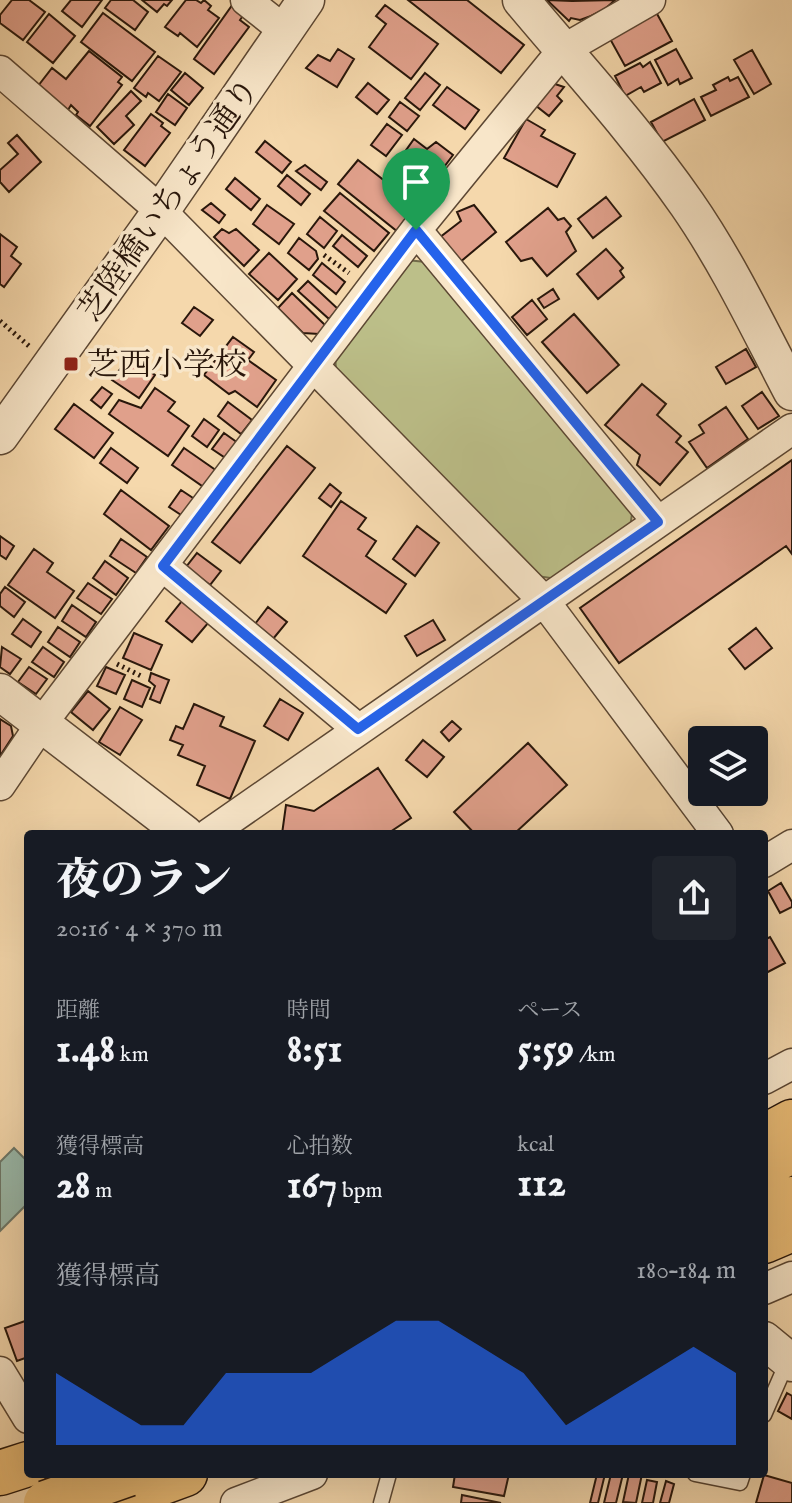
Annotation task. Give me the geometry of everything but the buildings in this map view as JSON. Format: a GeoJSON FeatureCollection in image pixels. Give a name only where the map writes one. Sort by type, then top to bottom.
{"type":"FeatureCollection","features":[{"type":"Feature","properties":{"kind":"highway"},"geometry":{"type":"LineString","coordinates":[[768,1135],[792,1122]]}},
{"type":"Feature","properties":{"kind":"highway"},"geometry":{"type":"LineString","coordinates":[[768,1163],[792,1151]]}},
{"type":"Feature","properties":{"kind":"highway"},"geometry":{"type":"LineString","coordinates":[[768,1211],[792,1199]]}},
{"type":"Feature","properties":{"kind":"highway"},"geometry":{"type":"LineString","coordinates":[[768,1239],[792,1229]]}},
{"type":"Feature","properties":{"kind":"highway"},"geometry":{"type":"LineString","coordinates":[[0,1456],[24,1448]]}},
{"type":"Feature","properties":{"kind":"highway"},"geometry":{"type":"LineString","coordinates":[[0,1473],[24,1465]]}},
{"type":"Feature","properties":{"kind":"highway"},"geometry":{"type":"LineString","coordinates":[[46,1503],[117,1478]]}},
{"type":"Feature","properties":{"kind":"highway"},"geometry":{"type":"LineString","coordinates":[[106,1503],[174,1478]]}},
{"type":"Feature","properties":{"kind":"street"},"geometry":{"type":"LineString","coordinates":[[246,0],[285,31]]}},
{"type":"Feature","properties":{"kind":"street","name":"芝陸橋いちょう通り"},"geometry":{"type":"LineString","coordinates":[[0,436],[161,211],[306,0]]}},
{"type":"Feature","properties":{"kind":"street"},"geometry":{"type":"LineString","coordinates":[[521,0],[640,142],[689,207],[792,392]]}},
{"type":"Feature","properties":{"kind":"street"},"geometry":{"type":"LineString","coordinates":[[0,785],[42,723],[416,230],[563,50],[650,0]]}},
{"type":"Feature","properties":{"kind":"street"},"geometry":{"type":"LineString","coordinates":[[0,71],[161,211],[544,601],[715,830]]}},
{"type":"Feature","properties":{"kind":"street"},"geometry":{"type":"LineString","coordinates":[[416,230],[658,522]]}},
{"type":"Feature","properties":{"kind":"street"},"geometry":{"type":"LineString","coordinates":[[215,830],[792,429]]}},
{"type":"Feature","properties":{"kind":"street"},"geometry":{"type":"LineString","coordinates":[[163,566],[358,729]]}},
{"type":"Feature","properties":{"kind":"street"},"geometry":{"type":"LineString","coordinates":[[0,692],[180,830]]}},
{"type":"Feature","properties":{"kind":"street"},"geometry":{"type":"LineString","coordinates":[[768,860],[792,845]]}},
{"type":"Feature","properties":{"kind":"street"},"geometry":{"type":"LineString","coordinates":[[768,1077],[792,1064]]}},
{"type":"Feature","properties":{"kind":"street"},"geometry":{"type":"LineString","coordinates":[[768,1287],[792,1277]]}},
{"type":"Feature","properties":{"kind":"street"},"geometry":{"type":"LineString","coordinates":[[0,1372],[24,1411]]}},
{"type":"Feature","properties":{"kind":"street"},"geometry":{"type":"LineString","coordinates":[[76,1478],[94,1503]]}},
{"type":"Feature","properties":{"kind":"street"},"geometry":{"type":"LineString","coordinates":[[236,1503],[295,1487]]}},
{"type":"Feature","properties":{"kind":"lane"},"geometry":{"type":"LineString","coordinates":[[768,1401],[781,1354]]}},
{"type":"Feature","properties":{"kind":"lane"},"geometry":{"type":"LineString","coordinates":[[381,1503],[388,1478]]}},
{"type":"Feature","properties":{"kind":"lane"},"geometry":{"type":"LineString","coordinates":[[715,1478],[740,1483],[742,1478]]}},
{"type":"Feature","properties":{"kind":"path"},"geometry":{"type":"LineString","coordinates":[[0,321],[51,365]]}},
{"type":"Feature","properties":{"kind":"green space"},"geometry":{"type":"Polygon","coordinates":[[[406,260],[426,262],[633,507],[630,528],[557,579],[537,576],[336,371],[335,353],[406,260]]]}},
{"type":"Feature","properties":{"kind":"shaded area"},"geometry":{"type":"Polygon","coordinates":[[[14,1148],[24,1158],[24,1207],[0,1231],[0,1162],[14,1148]]]}},
{"type":"Feature","properties":{"kind":"place","name":"芝西小学校"},"geometry":{"type":"Point","coordinates":[71,364]}},
{"type":"Feature","properties":{"kind":"route"},"geometry":{"type":"LineString","coordinates":[[416,230],[658,522],[358,729],[163,566],[416,230]]}}]}
